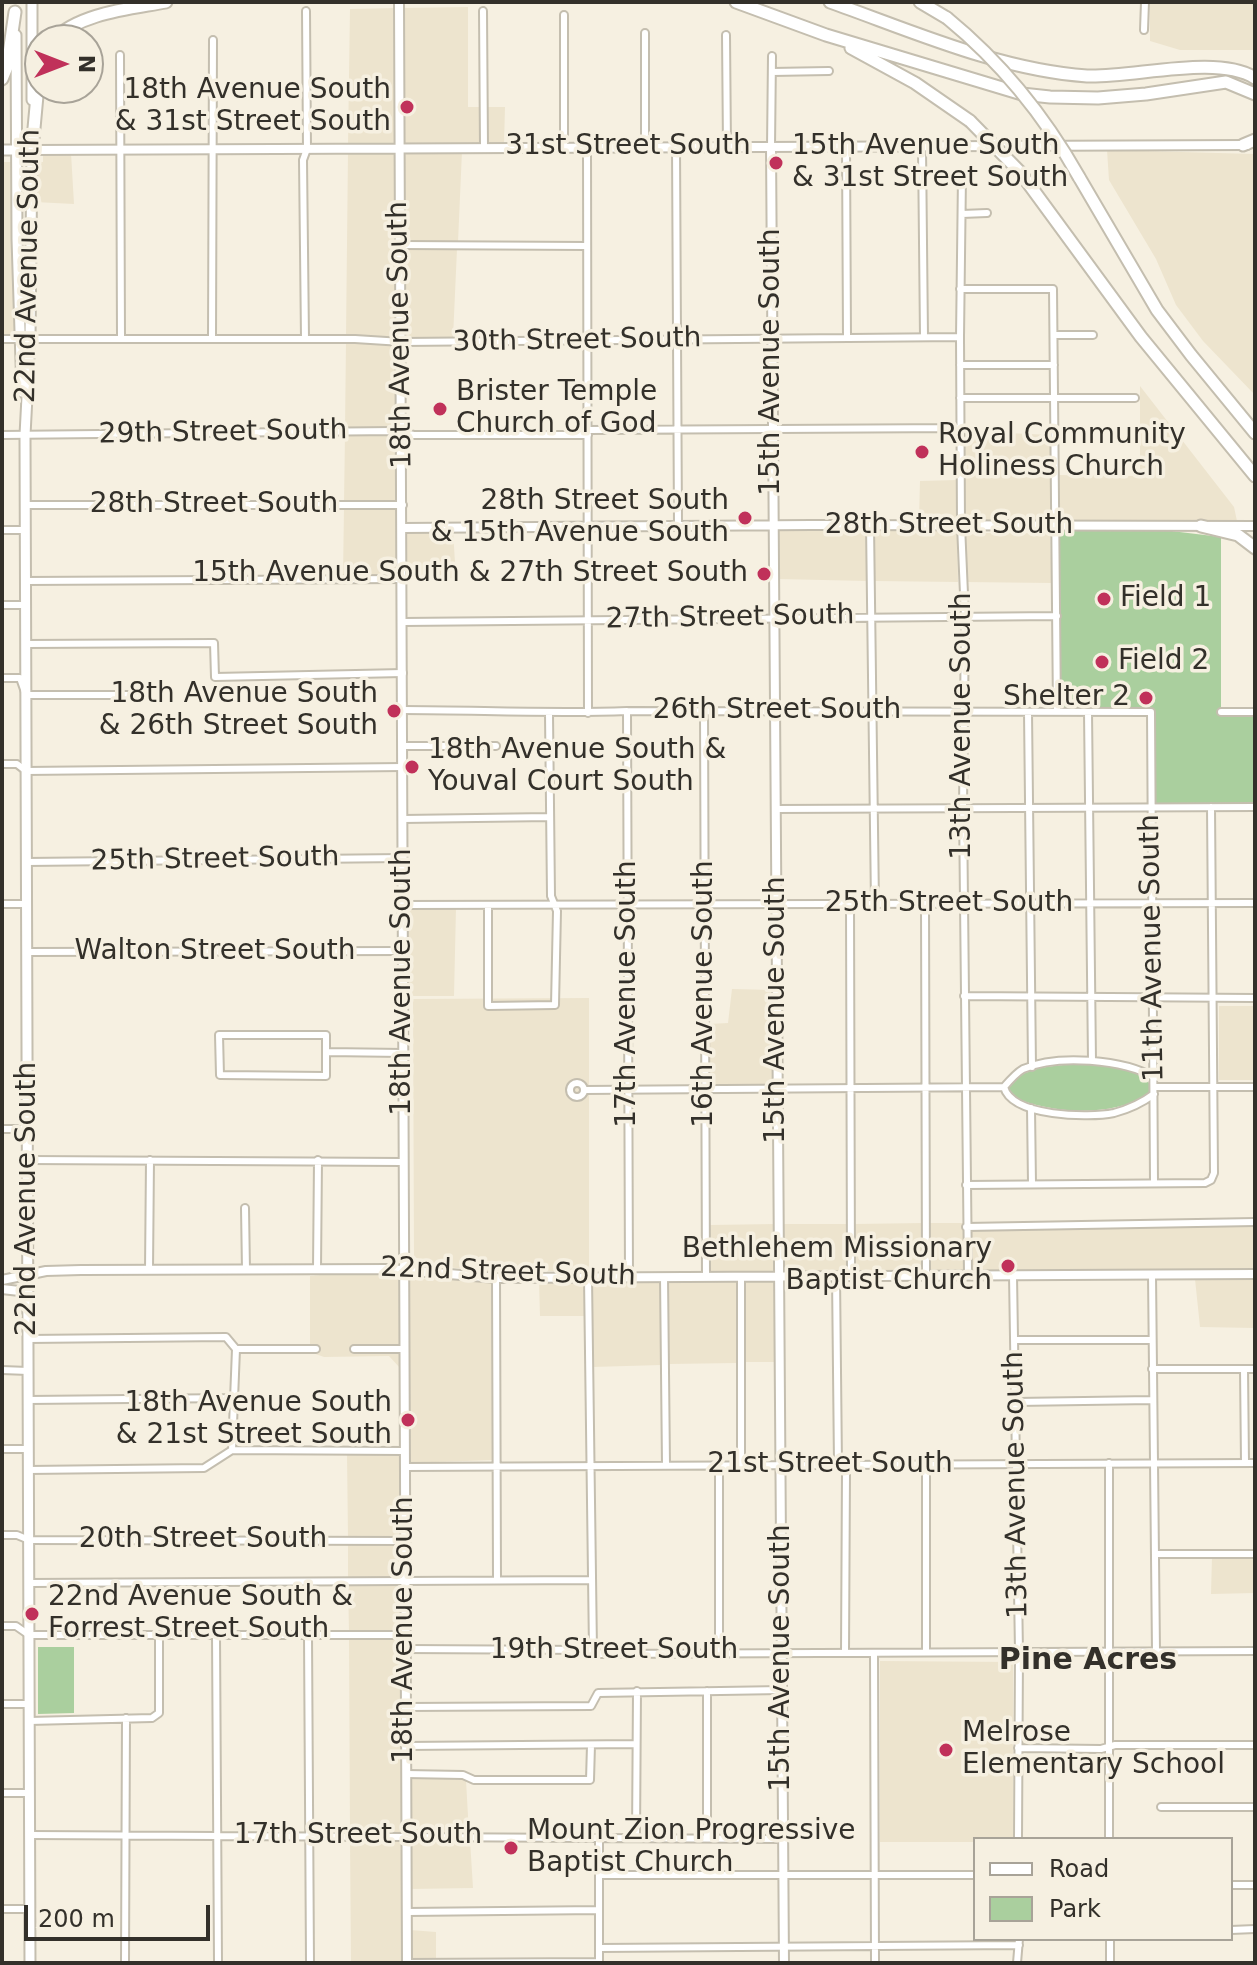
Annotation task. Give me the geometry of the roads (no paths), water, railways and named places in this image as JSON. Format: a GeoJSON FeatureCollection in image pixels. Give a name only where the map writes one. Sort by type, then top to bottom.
{"type":"FeatureCollection","features":[{"type":"Feature","properties":{"kind":"highway"},"geometry":{"type":"LineString","coordinates":[[77,24],[166,2]]}},
{"type":"Feature","properties":{"kind":"highway"},"geometry":{"type":"LineString","coordinates":[[736,2],[826,35],[1022,94],[1098,98],[1226,82],[1255,94]]}},
{"type":"Feature","properties":{"kind":"highway"},"geometry":{"type":"LineString","coordinates":[[830,2],[1024,66],[1088,76],[1221,68],[1255,78]]}},
{"type":"Feature","properties":{"kind":"highway"},"geometry":{"type":"LineString","coordinates":[[920,2],[947,18],[1008,74],[1041,114],[1157,310],[1255,433]]}},
{"type":"Feature","properties":{"kind":"highway"},"geometry":{"type":"LineString","coordinates":[[2,79],[7,67],[15,7]]}},
{"type":"Feature","properties":{"kind":"highway"},"geometry":{"type":"LineString","coordinates":[[826,35],[915,83],[970,121],[1020,172],[1150,348],[1255,476]]}},
{"type":"Feature","properties":{"kind":"highway"},"geometry":{"type":"LineString","coordinates":[[32,150],[36,104]]}},
{"type":"Feature","properties":{"kind":"highway"},"geometry":{"type":"LineString","coordinates":[[1201,526],[1238,535],[1255,548]]}},
{"type":"Feature","properties":{"kind":"main road","name":"22nd Avenue South"},"geometry":{"type":"LineString","coordinates":[[24,339],[32,150],[32,2]]}},
{"type":"Feature","properties":{"kind":"main road","name":"22nd Avenue South"},"geometry":{"type":"LineString","coordinates":[[15,7],[25,435],[30,1963]]}},
{"type":"Feature","properties":{"kind":"main road","name":"31st Street South"},"geometry":{"type":"LineString","coordinates":[[2,150],[32,150]]}},
{"type":"Feature","properties":{"kind":"street","name":"18th Avenue South"},"geometry":{"type":"LineString","coordinates":[[399,2],[407,1963]]}},
{"type":"Feature","properties":{"kind":"street"},"geometry":{"type":"LineString","coordinates":[[1144,30],[1145,2]]}},
{"type":"Feature","properties":{"kind":"street"},"geometry":{"type":"LineString","coordinates":[[305,339],[303,160],[307,149],[306,11]]}},
{"type":"Feature","properties":{"kind":"street"},"geometry":{"type":"LineString","coordinates":[[483,11],[484,148]]}},
{"type":"Feature","properties":{"kind":"street"},"geometry":{"type":"LineString","coordinates":[[564,15],[564,147]]}},
{"type":"Feature","properties":{"kind":"street"},"geometry":{"type":"LineString","coordinates":[[645,33],[645,147]]}},
{"type":"Feature","properties":{"kind":"street"},"geometry":{"type":"LineString","coordinates":[[726,35],[727,147]]}},
{"type":"Feature","properties":{"kind":"street"},"geometry":{"type":"LineString","coordinates":[[212,339],[213,40]]}},
{"type":"Feature","properties":{"kind":"street"},"geometry":{"type":"LineString","coordinates":[[120,55],[121,339]]}},
{"type":"Feature","properties":{"kind":"street","name":"15th Avenue South"},"geometry":{"type":"LineString","coordinates":[[772,56],[784,1963]]}},
{"type":"Feature","properties":{"kind":"street"},"geometry":{"type":"LineString","coordinates":[[772,72],[829,71]]}},
{"type":"Feature","properties":{"kind":"street","name":"31st Street South"},"geometry":{"type":"LineString","coordinates":[[32,150],[1251,143]]}},
{"type":"Feature","properties":{"kind":"street"},"geometry":{"type":"LineString","coordinates":[[676,146],[678,526]]}},
{"type":"Feature","properties":{"kind":"street"},"geometry":{"type":"LineString","coordinates":[[587,147],[588,713]]}},
{"type":"Feature","properties":{"kind":"street"},"geometry":{"type":"LineString","coordinates":[[846,147],[847,338]]}},
{"type":"Feature","properties":{"kind":"street"},"geometry":{"type":"LineString","coordinates":[[922,147],[924,337]]}},
{"type":"Feature","properties":{"kind":"street","name":"13th Avenue South"},"geometry":{"type":"LineString","coordinates":[[962,176],[960,428],[965,617],[963,808],[968,1276]]}},
{"type":"Feature","properties":{"kind":"street"},"geometry":{"type":"LineString","coordinates":[[962,214],[987,213]]}},
{"type":"Feature","properties":{"kind":"street"},"geometry":{"type":"LineString","coordinates":[[401,245],[587,246]]}},
{"type":"Feature","properties":{"kind":"street"},"geometry":{"type":"LineString","coordinates":[[960,289],[1053,289],[1057,712]]}},
{"type":"Feature","properties":{"kind":"street"},"geometry":{"type":"LineString","coordinates":[[1054,335],[1093,335]]}},
{"type":"Feature","properties":{"kind":"street","name":"30th Street South"},"geometry":{"type":"LineString","coordinates":[[2,339],[402,342],[960,337]]}},
{"type":"Feature","properties":{"kind":"street"},"geometry":{"type":"LineString","coordinates":[[960,365],[1054,365]]}},
{"type":"Feature","properties":{"kind":"street"},"geometry":{"type":"LineString","coordinates":[[960,398],[1135,398]]}},
{"type":"Feature","properties":{"kind":"street","name":"29th Street South"},"geometry":{"type":"LineString","coordinates":[[2,435],[960,428]]}},
{"type":"Feature","properties":{"kind":"street","name":"28th Street South"},"geometry":{"type":"LineString","coordinates":[[25,505],[403,505]]}},
{"type":"Feature","properties":{"kind":"street"},"geometry":{"type":"LineString","coordinates":[[870,525],[875,904]]}},
{"type":"Feature","properties":{"kind":"street","name":"28th Street South"},"geometry":{"type":"LineString","coordinates":[[403,528],[1255,526]]}},
{"type":"Feature","properties":{"kind":"street"},"geometry":{"type":"LineString","coordinates":[[2,530],[25,530]]}},
{"type":"Feature","properties":{"kind":"street"},"geometry":{"type":"LineString","coordinates":[[25,581],[403,579]]}},
{"type":"Feature","properties":{"kind":"street"},"geometry":{"type":"LineString","coordinates":[[2,605],[26,605]]}},
{"type":"Feature","properties":{"kind":"street","name":"27th Street South"},"geometry":{"type":"LineString","coordinates":[[403,622],[1057,616]]}},
{"type":"Feature","properties":{"kind":"street"},"geometry":{"type":"LineString","coordinates":[[26,644],[214,643],[215,677],[403,673]]}},
{"type":"Feature","properties":{"kind":"street"},"geometry":{"type":"LineString","coordinates":[[2,678],[20,678],[26,695],[146,695]]}},
{"type":"Feature","properties":{"kind":"street","name":"26th Street South"},"geometry":{"type":"LineString","coordinates":[[403,710],[549,714],[627,711],[1151,712]]}},
{"type":"Feature","properties":{"kind":"street","name":"17th Avenue South"},"geometry":{"type":"LineString","coordinates":[[627,711],[629,1277]]}},
{"type":"Feature","properties":{"kind":"street","name":"16th Avenue South"},"geometry":{"type":"LineString","coordinates":[[704,711],[706,1277]]}},
{"type":"Feature","properties":{"kind":"street"},"geometry":{"type":"LineString","coordinates":[[1028,712],[1032,1067]]}},
{"type":"Feature","properties":{"kind":"street"},"geometry":{"type":"LineString","coordinates":[[1088,712],[1092,1061]]}},
{"type":"Feature","properties":{"kind":"street","name":"11th Avenue South"},"geometry":{"type":"LineString","coordinates":[[1151,712],[1154,1183]]}},
{"type":"Feature","properties":{"kind":"street"},"geometry":{"type":"LineString","coordinates":[[1221,712],[1255,712]]}},
{"type":"Feature","properties":{"kind":"street"},"geometry":{"type":"LineString","coordinates":[[488,905],[488,1006],[552,1006],[557,1001],[557,911],[551,896],[549,714]]}},
{"type":"Feature","properties":{"kind":"street"},"geometry":{"type":"LineString","coordinates":[[403,746],[496,746]]}},
{"type":"Feature","properties":{"kind":"street"},"geometry":{"type":"LineString","coordinates":[[2,764],[17,764],[26,771],[403,767]]}},
{"type":"Feature","properties":{"kind":"street"},"geometry":{"type":"LineString","coordinates":[[966,1185],[1205,1183],[1211,1180],[1214,1174],[1211,807]]}},
{"type":"Feature","properties":{"kind":"street"},"geometry":{"type":"LineString","coordinates":[[775,809],[1255,807]]}},
{"type":"Feature","properties":{"kind":"street"},"geometry":{"type":"LineString","coordinates":[[403,819],[550,817]]}},
{"type":"Feature","properties":{"kind":"street","name":"25th Street South"},"geometry":{"type":"LineString","coordinates":[[26,862],[403,858]]}},
{"type":"Feature","properties":{"kind":"street","name":"25th Street South"},"geometry":{"type":"LineString","coordinates":[[403,905],[1255,903]]}},
{"type":"Feature","properties":{"kind":"street"},"geometry":{"type":"LineString","coordinates":[[2,904],[26,904]]}},
{"type":"Feature","properties":{"kind":"street"},"geometry":{"type":"LineString","coordinates":[[850,904],[851,1276]]}},
{"type":"Feature","properties":{"kind":"street"},"geometry":{"type":"LineString","coordinates":[[925,904],[926,1275]]}},
{"type":"Feature","properties":{"kind":"street","name":"Walton Street South"},"geometry":{"type":"LineString","coordinates":[[27,952],[403,951]]}},
{"type":"Feature","properties":{"kind":"street"},"geometry":{"type":"LineString","coordinates":[[964,996],[1255,998]]}},
{"type":"Feature","properties":{"kind":"street"},"geometry":{"type":"LineString","coordinates":[[219,1035],[326,1035],[327,1052],[326,1076],[220,1075],[219,1035]]}},
{"type":"Feature","properties":{"kind":"street"},"geometry":{"type":"LineString","coordinates":[[327,1052],[403,1053]]}},
{"type":"Feature","properties":{"kind":"street"},"geometry":{"type":"LineString","coordinates":[[584,1090],[1004,1087],[1016,1074],[1032,1067],[1092,1061],[1133,1067],[1155,1078]]}},
{"type":"Feature","properties":{"kind":"street"},"geometry":{"type":"LineString","coordinates":[[1004,1087],[1007,1096],[1031,1108],[1060,1114],[1108,1114],[1136,1106],[1154,1090],[1213,1085],[1255,1087]]}},
{"type":"Feature","properties":{"kind":"street"},"geometry":{"type":"LineString","coordinates":[[1031,1108],[1032,1184]]}},
{"type":"Feature","properties":{"kind":"street"},"geometry":{"type":"LineString","coordinates":[[2,1129],[27,1129]]}},
{"type":"Feature","properties":{"kind":"street"},"geometry":{"type":"LineString","coordinates":[[27,1160],[403,1162]]}},
{"type":"Feature","properties":{"kind":"street"},"geometry":{"type":"LineString","coordinates":[[149,1270],[150,1160]]}},
{"type":"Feature","properties":{"kind":"street"},"geometry":{"type":"LineString","coordinates":[[317,1269],[318,1160]]}},
{"type":"Feature","properties":{"kind":"street"},"geometry":{"type":"LineString","coordinates":[[245,1208],[246,1270]]}},
{"type":"Feature","properties":{"kind":"street"},"geometry":{"type":"LineString","coordinates":[[966,1227],[1255,1222]]}},
{"type":"Feature","properties":{"kind":"street","name":"22nd Street South"},"geometry":{"type":"LineString","coordinates":[[2,1280],[46,1271],[317,1269],[404,1270],[496,1278],[1255,1274]]}},
{"type":"Feature","properties":{"kind":"street","name":"13th Avenue South"},"geometry":{"type":"LineString","coordinates":[[1013,1275],[1019,1652],[1018,1837]]}},
{"type":"Feature","properties":{"kind":"street"},"geometry":{"type":"LineString","coordinates":[[1152,1275],[1156,1651]]}},
{"type":"Feature","properties":{"kind":"street"},"geometry":{"type":"LineString","coordinates":[[836,1276],[838,1465],[846,1472],[845,1653]]}},
{"type":"Feature","properties":{"kind":"street"},"geometry":{"type":"LineString","coordinates":[[664,1277],[666,1465]]}},
{"type":"Feature","properties":{"kind":"street"},"geometry":{"type":"LineString","coordinates":[[741,1277],[741,1465]]}},
{"type":"Feature","properties":{"kind":"street"},"geometry":{"type":"LineString","coordinates":[[496,1278],[497,1580]]}},
{"type":"Feature","properties":{"kind":"street"},"geometry":{"type":"LineString","coordinates":[[588,1278],[593,1650]]}},
{"type":"Feature","properties":{"kind":"street"},"geometry":{"type":"LineString","coordinates":[[2,1289],[28,1292]]}},
{"type":"Feature","properties":{"kind":"street"},"geometry":{"type":"LineString","coordinates":[[28,1339],[226,1337],[236,1349],[232,1450]]}},
{"type":"Feature","properties":{"kind":"street"},"geometry":{"type":"LineString","coordinates":[[1015,1340],[1152,1340]]}},
{"type":"Feature","properties":{"kind":"street"},"geometry":{"type":"LineString","coordinates":[[236,1349],[316,1349]]}},
{"type":"Feature","properties":{"kind":"street"},"geometry":{"type":"LineString","coordinates":[[354,1349],[404,1349]]}},
{"type":"Feature","properties":{"kind":"street"},"geometry":{"type":"LineString","coordinates":[[1152,1369],[1255,1369]]}},
{"type":"Feature","properties":{"kind":"street"},"geometry":{"type":"LineString","coordinates":[[1244,1369],[1245,1463]]}},
{"type":"Feature","properties":{"kind":"street"},"geometry":{"type":"LineString","coordinates":[[2,1370],[28,1371]]}},
{"type":"Feature","properties":{"kind":"street"},"geometry":{"type":"LineString","coordinates":[[28,1400],[233,1398]]}},
{"type":"Feature","properties":{"kind":"street"},"geometry":{"type":"LineString","coordinates":[[1016,1402],[1152,1400]]}},
{"type":"Feature","properties":{"kind":"street"},"geometry":{"type":"LineString","coordinates":[[2,1449],[28,1449]]}},
{"type":"Feature","properties":{"kind":"street"},"geometry":{"type":"LineString","coordinates":[[28,1470],[204,1468],[232,1450],[404,1451]]}},
{"type":"Feature","properties":{"kind":"street"},"geometry":{"type":"LineString","coordinates":[[1109,1463],[1109,1837]]}},
{"type":"Feature","properties":{"kind":"street","name":"21st Street South"},"geometry":{"type":"LineString","coordinates":[[404,1467],[1255,1463]]}},
{"type":"Feature","properties":{"kind":"street"},"geometry":{"type":"LineString","coordinates":[[926,1464],[926,1652]]}},
{"type":"Feature","properties":{"kind":"street"},"geometry":{"type":"LineString","coordinates":[[719,1465],[719,1652]]}},
{"type":"Feature","properties":{"kind":"street","name":"20th Street South"},"geometry":{"type":"LineString","coordinates":[[2,1535],[17,1535],[29,1540],[405,1541]]}},
{"type":"Feature","properties":{"kind":"street"},"geometry":{"type":"LineString","coordinates":[[1156,1554],[1255,1554]]}},
{"type":"Feature","properties":{"kind":"street"},"geometry":{"type":"LineString","coordinates":[[29,1583],[591,1580]]}},
{"type":"Feature","properties":{"kind":"street"},"geometry":{"type":"LineString","coordinates":[[2,1626],[16,1626],[29,1635],[405,1635]]}},
{"type":"Feature","properties":{"kind":"street"},"geometry":{"type":"LineString","coordinates":[[29,1721],[152,1718],[159,1713],[159,1635]]}},
{"type":"Feature","properties":{"kind":"street"},"geometry":{"type":"LineString","coordinates":[[216,1635],[218,1963]]}},
{"type":"Feature","properties":{"kind":"street"},"geometry":{"type":"LineString","coordinates":[[308,1635],[310,1963]]}},
{"type":"Feature","properties":{"kind":"street","name":"19th Street South"},"geometry":{"type":"LineString","coordinates":[[405,1649],[593,1650],[601,1654],[1255,1651]]}},
{"type":"Feature","properties":{"kind":"street"},"geometry":{"type":"LineString","coordinates":[[874,1654],[875,1963]]}},
{"type":"Feature","properties":{"kind":"street"},"geometry":{"type":"LineString","coordinates":[[406,1707],[591,1706],[598,1693],[782,1690]]}},
{"type":"Feature","properties":{"kind":"street"},"geometry":{"type":"LineString","coordinates":[[636,1837],[637,1691]]}},
{"type":"Feature","properties":{"kind":"street"},"geometry":{"type":"LineString","coordinates":[[707,1691],[707,1838]]}},
{"type":"Feature","properties":{"kind":"street"},"geometry":{"type":"LineString","coordinates":[[2,1704],[29,1704]]}},
{"type":"Feature","properties":{"kind":"street"},"geometry":{"type":"LineString","coordinates":[[125,1963],[126,1718]]}},
{"type":"Feature","properties":{"kind":"street"},"geometry":{"type":"LineString","coordinates":[[406,1746],[636,1744]]}},
{"type":"Feature","properties":{"kind":"street"},"geometry":{"type":"LineString","coordinates":[[406,1774],[463,1775],[474,1780],[590,1780],[591,1745]]}},
{"type":"Feature","properties":{"kind":"street"},"geometry":{"type":"LineString","coordinates":[[1018,1748],[1255,1745]]}},
{"type":"Feature","properties":{"kind":"street"},"geometry":{"type":"LineString","coordinates":[[2,1793],[30,1793]]}},
{"type":"Feature","properties":{"kind":"street"},"geometry":{"type":"LineString","coordinates":[[1161,1807],[1255,1807]]}},
{"type":"Feature","properties":{"kind":"street","name":"17th Street South"},"geometry":{"type":"LineString","coordinates":[[30,1835],[783,1839]]}},
{"type":"Feature","properties":{"kind":"street"},"geometry":{"type":"LineString","coordinates":[[407,1963],[599,1962],[599,1837]]}},
{"type":"Feature","properties":{"kind":"street"},"geometry":{"type":"LineString","coordinates":[[599,1875],[973,1875]]}},
{"type":"Feature","properties":{"kind":"street"},"geometry":{"type":"LineString","coordinates":[[1233,1885],[1255,1885]]}},
{"type":"Feature","properties":{"kind":"street"},"geometry":{"type":"LineString","coordinates":[[2,1909],[30,1909]]}},
{"type":"Feature","properties":{"kind":"street"},"geometry":{"type":"LineString","coordinates":[[407,1912],[599,1910]]}},
{"type":"Feature","properties":{"kind":"street"},"geometry":{"type":"LineString","coordinates":[[1233,1930],[1255,1929]]}},
{"type":"Feature","properties":{"kind":"street"},"geometry":{"type":"LineString","coordinates":[[1110,1941],[1110,1963]]}},
{"type":"Feature","properties":{"kind":"street"},"geometry":{"type":"LineString","coordinates":[[599,1948],[875,1947],[1019,1942],[1017,1963]]}},
{"type":"Feature","properties":{"kind":"place","name":"18th Avenue South & 31st Street South"},"geometry":{"type":"Point","coordinates":[407,107]}},
{"type":"Feature","properties":{"kind":"place","name":"15th Avenue South & 31st Street South"},"geometry":{"type":"Point","coordinates":[776,163]}},
{"type":"Feature","properties":{"kind":"place","name":"Brister Temple Church of God"},"geometry":{"type":"Point","coordinates":[440,409]}},
{"type":"Feature","properties":{"kind":"place","name":"Royal Community Holiness Church"},"geometry":{"type":"Point","coordinates":[922,452]}},
{"type":"Feature","properties":{"kind":"place","name":"28th Street South & 15th Avenue South"},"geometry":{"type":"Point","coordinates":[745,518]}},
{"type":"Feature","properties":{"kind":"place","name":"15th Avenue South & 27th Street South"},"geometry":{"type":"Point","coordinates":[764,574]}},
{"type":"Feature","properties":{"kind":"place","name":"Field 1"},"geometry":{"type":"Point","coordinates":[1104,599]}},
{"type":"Feature","properties":{"kind":"place","name":"Field 2"},"geometry":{"type":"Point","coordinates":[1102,662]}},
{"type":"Feature","properties":{"kind":"place","name":"Shelter 2"},"geometry":{"type":"Point","coordinates":[1146,698]}},
{"type":"Feature","properties":{"kind":"place","name":"18th Avenue South & 26th Street South"},"geometry":{"type":"Point","coordinates":[394,711]}},
{"type":"Feature","properties":{"kind":"place","name":"18th Avenue South & Youval Court South"},"geometry":{"type":"Point","coordinates":[412,767]}},
{"type":"Feature","properties":{"kind":"place","name":"Bethlehem Missionary Baptist Church"},"geometry":{"type":"Point","coordinates":[1008,1266]}},
{"type":"Feature","properties":{"kind":"place","name":"18th Avenue South & 21st Street South"},"geometry":{"type":"Point","coordinates":[408,1420]}},
{"type":"Feature","properties":{"kind":"place","name":"22nd Avenue South & Forrest Street South"},"geometry":{"type":"Point","coordinates":[32,1614]}},
{"type":"Feature","properties":{"kind":"place","name":"Melrose Elementary School"},"geometry":{"type":"Point","coordinates":[946,1750]}},
{"type":"Feature","properties":{"kind":"place","name":"Mount Zion Progressive Baptist Church"},"geometry":{"type":"Point","coordinates":[511,1848]}},
{"type":"Feature","properties":{"kind":"district","name":"Pine Acres"},"geometry":{"type":"Point","coordinates":[1088,1661]}}]}
